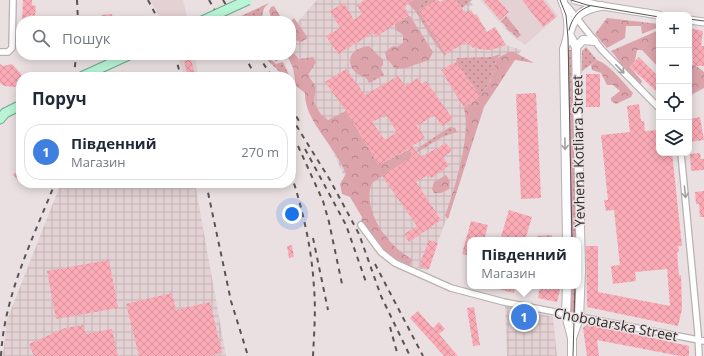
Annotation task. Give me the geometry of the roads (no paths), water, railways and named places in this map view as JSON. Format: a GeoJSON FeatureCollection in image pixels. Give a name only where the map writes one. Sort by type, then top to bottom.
{"type":"FeatureCollection","features":[{"type":"Feature","properties":{"kind":"main road"},"geometry":{"type":"LineString","coordinates":[[213,16],[248,0]]}},
{"type":"Feature","properties":{"kind":"main road","name":"Yevhena Kotliara Street"},"geometry":{"type":"LineString","coordinates":[[562,0],[567,12],[570,35],[576,47],[580,237]]}},
{"type":"Feature","properties":{"kind":"main road"},"geometry":{"type":"LineString","coordinates":[[570,35],[576,18],[585,10],[601,6]]}},
{"type":"Feature","properties":{"kind":"main road","name":"Yevhena Kotliara Street"},"geometry":{"type":"LineString","coordinates":[[567,237],[564,49],[570,35]]}},
{"type":"Feature","properties":{"kind":"main road"},"geometry":{"type":"LineString","coordinates":[[576,47],[583,40],[594,41]]}},
{"type":"Feature","properties":{"kind":"main road"},"geometry":{"type":"LineString","coordinates":[[92,72],[118,60]]}},
{"type":"Feature","properties":{"kind":"main road"},"geometry":{"type":"LineString","coordinates":[[1,116],[16,108]]}},
{"type":"Feature","properties":{"kind":"main road","name":"Yevhena Kotliara Street"},"geometry":{"type":"LineString","coordinates":[[567,289],[566,315],[572,338],[572,356]]}},
{"type":"Feature","properties":{"kind":"main road","name":"Yevhena Kotliara Street"},"geometry":{"type":"LineString","coordinates":[[572,338],[579,318],[580,289]]}},
{"type":"Feature","properties":{"kind":"street"},"geometry":{"type":"LineString","coordinates":[[0,52],[8,52],[12,48],[13,0]]}},
{"type":"Feature","properties":{"kind":"street"},"geometry":{"type":"LineString","coordinates":[[562,0],[594,41],[656,105]]}},
{"type":"Feature","properties":{"kind":"street"},"geometry":{"type":"LineString","coordinates":[[575,0],[601,6],[656,15]]}},
{"type":"Feature","properties":{"kind":"street"},"geometry":{"type":"LineString","coordinates":[[692,20],[704,22]]}},
{"type":"Feature","properties":{"kind":"street"},"geometry":{"type":"LineString","coordinates":[[681,156],[701,340],[699,356]]}},
{"type":"Feature","properties":{"kind":"street","name":"Chobotarska Street"},"geometry":{"type":"LineString","coordinates":[[361,225],[381,252],[395,263],[452,288],[504,302],[579,318],[701,340]]}},
{"type":"Feature","properties":{"kind":"tram line"},"geometry":{"type":"LineString","coordinates":[[560,0],[566,15],[568,38],[572,237]]}},
{"type":"Feature","properties":{"kind":"tram line"},"geometry":{"type":"LineString","coordinates":[[571,0],[587,5],[656,16]]}},
{"type":"Feature","properties":{"kind":"tram line"},"geometry":{"type":"LineString","coordinates":[[569,30],[576,15],[590,6]]}},
{"type":"Feature","properties":{"kind":"tram line"},"geometry":{"type":"LineString","coordinates":[[692,19],[704,21]]}},
{"type":"Feature","properties":{"kind":"tram line"},"geometry":{"type":"LineString","coordinates":[[573,356],[575,289]]}},
{"type":"Feature","properties":{"kind":"railway"},"geometry":{"type":"LineString","coordinates":[[77,0],[78,16]]}},
{"type":"Feature","properties":{"kind":"railway"},"geometry":{"type":"LineString","coordinates":[[148,0],[156,16]]}},
{"type":"Feature","properties":{"kind":"railway"},"geometry":{"type":"LineString","coordinates":[[209,0],[218,16]]}},
{"type":"Feature","properties":{"kind":"railway"},"geometry":{"type":"LineString","coordinates":[[223,0],[233,16]]}},
{"type":"Feature","properties":{"kind":"railway"},"geometry":{"type":"LineString","coordinates":[[74,72],[76,60]]}},
{"type":"Feature","properties":{"kind":"railway"},"geometry":{"type":"LineString","coordinates":[[176,60],[180,72]]}},
{"type":"Feature","properties":{"kind":"railway"},"geometry":{"type":"LineString","coordinates":[[247,60],[253,72]]}},
{"type":"Feature","properties":{"kind":"railway"},"geometry":{"type":"LineString","coordinates":[[261,60],[269,72]]}},
{"type":"Feature","properties":{"kind":"railway"},"geometry":{"type":"LineString","coordinates":[[296,116],[299,121]]}},
{"type":"Feature","properties":{"kind":"railway"},"geometry":{"type":"LineString","coordinates":[[296,125],[330,180],[359,234],[381,296],[410,356]]}},
{"type":"Feature","properties":{"kind":"railway"},"geometry":{"type":"LineString","coordinates":[[298,146],[323,201],[342,284]]}},
{"type":"Feature","properties":{"kind":"railway"},"geometry":{"type":"LineString","coordinates":[[305,149],[346,225],[367,285]]}},
{"type":"Feature","properties":{"kind":"railway"},"geometry":{"type":"LineString","coordinates":[[1,356],[3,333],[14,289],[29,246],[53,188]]}},
{"type":"Feature","properties":{"kind":"railway"},"geometry":{"type":"LineString","coordinates":[[207,188],[231,301],[248,356]]}},
{"type":"Feature","properties":{"kind":"railway"},"geometry":{"type":"LineString","coordinates":[[295,188],[303,216],[313,274],[315,305],[313,356]]}},
{"type":"Feature","properties":{"kind":"railway"},"geometry":{"type":"LineString","coordinates":[[313,238],[328,310]]}},
{"type":"Feature","properties":{"kind":"railway"},"geometry":{"type":"LineString","coordinates":[[375,264],[423,356]]}},
{"type":"Feature","properties":{"kind":"railway"},"geometry":{"type":"LineString","coordinates":[[390,327],[398,356]]}},
{"type":"Feature","properties":{"kind":"place","name":"Південний"},"geometry":{"type":"Point","coordinates":[524,317]}}]}
